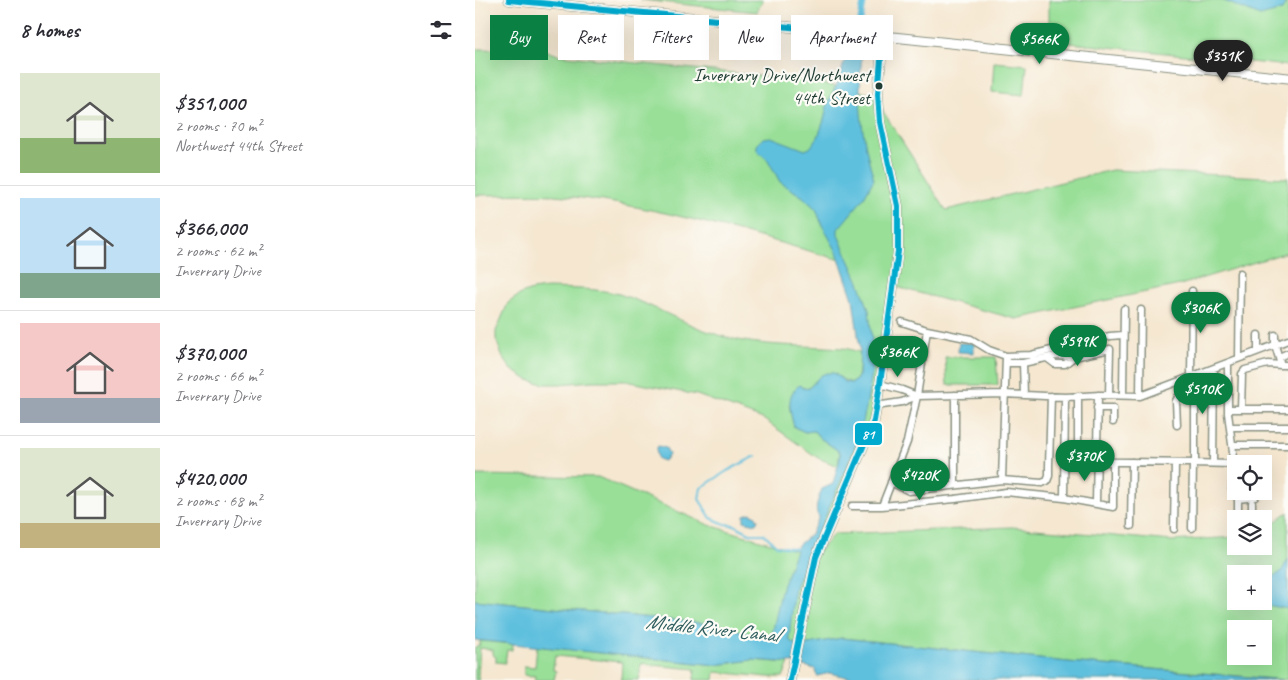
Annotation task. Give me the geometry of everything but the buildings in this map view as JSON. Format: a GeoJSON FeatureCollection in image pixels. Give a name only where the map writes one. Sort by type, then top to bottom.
{"type":"FeatureCollection","features":[{"type":"Feature","properties":{"kind":"street"},"geometry":{"type":"LineString","coordinates":[[509,0],[791,27]]}},
{"type":"Feature","properties":{"kind":"street"},"geometry":{"type":"LineString","coordinates":[[893,37],[1288,78]]}},
{"type":"Feature","properties":{"kind":"street"},"geometry":{"type":"LineString","coordinates":[[790,680],[816,558],[874,421],[881,384],[898,251],[898,206],[880,122],[878,94],[881,60]]}},
{"type":"Feature","properties":{"kind":"street"},"geometry":{"type":"LineString","coordinates":[[1239,358],[1240,273]]}},
{"type":"Feature","properties":{"kind":"street"},"geometry":{"type":"LineString","coordinates":[[1191,291],[1195,397],[1192,528]]}},
{"type":"Feature","properties":{"kind":"street"},"geometry":{"type":"LineString","coordinates":[[1123,395],[1124,309]]}},
{"type":"Feature","properties":{"kind":"street"},"geometry":{"type":"LineString","coordinates":[[1140,396],[1141,310]]}},
{"type":"Feature","properties":{"kind":"street"},"geometry":{"type":"LineString","coordinates":[[903,322],[927,330],[971,339],[1006,360],[1023,363],[1047,358],[1055,364],[1065,364],[1074,357],[1110,349]]}},
{"type":"Feature","properties":{"kind":"street"},"geometry":{"type":"LineString","coordinates":[[882,506],[907,442],[917,396],[927,330]]}},
{"type":"Feature","properties":{"kind":"street"},"geometry":{"type":"LineString","coordinates":[[1006,360],[1110,336],[1123,335]]}},
{"type":"Feature","properties":{"kind":"street"},"geometry":{"type":"LineString","coordinates":[[1258,335],[1258,351]]}},
{"type":"Feature","properties":{"kind":"street"},"geometry":{"type":"LineString","coordinates":[[1275,335],[1275,345],[1284,365]]}},
{"type":"Feature","properties":{"kind":"street"},"geometry":{"type":"LineString","coordinates":[[1109,395],[1110,336]]}},
{"type":"Feature","properties":{"kind":"street"},"geometry":{"type":"LineString","coordinates":[[876,406],[902,402],[917,396],[955,394],[1065,397],[1097,395],[1140,396],[1288,340]]}},
{"type":"Feature","properties":{"kind":"street"},"geometry":{"type":"LineString","coordinates":[[1279,357],[1288,353]]}},
{"type":"Feature","properties":{"kind":"street"},"geometry":{"type":"LineString","coordinates":[[1002,480],[1006,360]]}},
{"type":"Feature","properties":{"kind":"street"},"geometry":{"type":"LineString","coordinates":[[1228,362],[1228,409],[1232,455]]}},
{"type":"Feature","properties":{"kind":"street"},"geometry":{"type":"LineString","coordinates":[[1023,363],[1024,395]]}},
{"type":"Feature","properties":{"kind":"street"},"geometry":{"type":"LineString","coordinates":[[1241,409],[1242,374],[1245,370],[1268,364],[1284,365]]}},
{"type":"Feature","properties":{"kind":"street"},"geometry":{"type":"LineString","coordinates":[[1213,463],[1214,368]]}},
{"type":"Feature","properties":{"kind":"street"},"geometry":{"type":"LineString","coordinates":[[881,384],[917,396]]}},
{"type":"Feature","properties":{"kind":"street"},"geometry":{"type":"LineString","coordinates":[[902,402],[903,390]]}},
{"type":"Feature","properties":{"kind":"street"},"geometry":{"type":"LineString","coordinates":[[955,394],[955,485]]}},
{"type":"Feature","properties":{"kind":"street"},"geometry":{"type":"LineString","coordinates":[[1095,503],[1097,395]]}},
{"type":"Feature","properties":{"kind":"street"},"geometry":{"type":"LineString","coordinates":[[891,482],[909,491],[1002,480],[1042,483],[1047,481],[1049,476],[1051,396]]}},
{"type":"Feature","properties":{"kind":"street"},"geometry":{"type":"LineString","coordinates":[[1078,396],[1078,462]]}},
{"type":"Feature","properties":{"kind":"street"},"geometry":{"type":"LineString","coordinates":[[1064,498],[1065,397]]}},
{"type":"Feature","properties":{"kind":"street"},"geometry":{"type":"LineString","coordinates":[[1177,424],[1176,401],[1178,397],[1195,397]]}},
{"type":"Feature","properties":{"kind":"street"},"geometry":{"type":"LineString","coordinates":[[1097,408],[1113,408],[1113,422]]}},
{"type":"Feature","properties":{"kind":"street"},"geometry":{"type":"LineString","coordinates":[[1228,409],[1288,409]]}},
{"type":"Feature","properties":{"kind":"street"},"geometry":{"type":"LineString","coordinates":[[1230,426],[1288,427]]}},
{"type":"Feature","properties":{"kind":"street"},"geometry":{"type":"LineString","coordinates":[[1232,445],[1288,445]]}},
{"type":"Feature","properties":{"kind":"street"},"geometry":{"type":"LineString","coordinates":[[1065,462],[1227,464]]}},
{"type":"Feature","properties":{"kind":"street"},"geometry":{"type":"LineString","coordinates":[[852,506],[882,506],[1006,492],[1064,498],[1113,507],[1113,462]]}},
{"type":"Feature","properties":{"kind":"street"},"geometry":{"type":"LineString","coordinates":[[1131,526],[1132,462]]}},
{"type":"Feature","properties":{"kind":"street"},"geometry":{"type":"LineString","coordinates":[[1174,529],[1175,462]]}},
{"type":"Feature","properties":{"kind":"street"},"geometry":{"type":"LineString","coordinates":[[1252,503],[1252,510]]}},
{"type":"Feature","properties":{"kind":"green space"},"geometry":{"type":"Polygon","coordinates":[[[641,0],[763,0],[757,12],[641,0]]]}},
{"type":"Feature","properties":{"kind":"green space"},"geometry":{"type":"Polygon","coordinates":[[[1049,0],[1287,0],[1288,66],[1061,42],[1049,29],[1049,0]]]}},
{"type":"Feature","properties":{"kind":"green space"},"geometry":{"type":"Polygon","coordinates":[[[475,49],[490,49],[490,60],[548,60],[548,51],[558,55],[558,60],[607,60],[811,81],[872,94],[946,210],[1112,170],[1288,178],[1288,252],[1180,285],[1016,319],[893,286],[874,421],[819,551],[834,534],[1012,527],[1172,541],[1227,538],[1227,555],[1272,555],[1272,524],[1288,512],[1288,680],[1068,662],[842,638],[809,644],[792,643],[789,638],[767,639],[721,625],[475,600],[475,475],[598,477],[709,525],[804,553],[828,504],[865,401],[863,310],[844,261],[707,223],[637,207],[566,196],[532,194],[475,195],[475,49]]]}},
{"type":"Feature","properties":{"kind":"green space"},"geometry":{"type":"Polygon","coordinates":[[[994,62],[1027,65],[1024,95],[992,92],[994,62]]]}},
{"type":"Feature","properties":{"kind":"green space"},"geometry":{"type":"Polygon","coordinates":[[[547,288],[593,290],[619,294],[711,333],[739,340],[768,344],[844,348],[860,352],[857,379],[854,382],[849,382],[834,373],[820,376],[810,387],[802,388],[800,385],[789,405],[794,427],[805,432],[814,431],[820,438],[840,452],[838,466],[818,458],[763,419],[697,395],[626,381],[544,384],[528,380],[511,369],[502,356],[496,339],[496,331],[508,303],[521,294],[547,288]]]}},
{"type":"Feature","properties":{"kind":"green space"},"geometry":{"type":"Polygon","coordinates":[[[945,357],[996,357],[998,385],[947,385],[945,357]]]}},
{"type":"Feature","properties":{"kind":"green space"},"geometry":{"type":"Polygon","coordinates":[[[480,641],[513,644],[512,650],[507,650],[505,663],[496,662],[493,650],[480,648],[479,680],[475,680],[475,647],[480,645],[480,641]]]}},
{"type":"Feature","properties":{"kind":"green space"},"geometry":{"type":"Polygon","coordinates":[[[537,646],[716,665],[752,660],[789,663],[783,677],[715,672],[714,680],[694,680],[695,669],[641,664],[639,680],[621,680],[622,662],[555,656],[553,670],[556,671],[554,680],[535,680],[535,676],[524,675],[524,666],[535,667],[537,646]]]}},
{"type":"Feature","properties":{"kind":"water"},"geometry":{"type":"Polygon","coordinates":[[[1222,0],[1283,0],[1285,5],[1282,10],[1260,16],[1222,0]]]}},
{"type":"Feature","properties":{"kind":"water","name":"Middle River Canal"},"geometry":{"type":"Polygon","coordinates":[[[845,60],[861,60],[861,113],[869,162],[874,179],[863,199],[838,229],[838,235],[869,310],[874,362],[859,438],[795,587],[789,638],[792,643],[809,644],[842,638],[1068,662],[1283,680],[874,680],[830,673],[817,676],[815,669],[794,663],[752,660],[716,665],[475,640],[475,600],[721,625],[767,639],[772,635],[782,587],[798,545],[811,534],[819,517],[817,507],[822,489],[833,484],[840,458],[840,452],[820,438],[814,431],[805,432],[794,427],[790,409],[790,398],[795,389],[800,385],[802,388],[810,387],[820,376],[826,373],[834,373],[845,382],[851,383],[856,380],[859,375],[860,349],[853,299],[837,252],[822,225],[816,209],[803,197],[780,182],[768,160],[757,150],[757,145],[764,138],[771,137],[805,150],[810,148],[818,137],[828,102],[837,84],[845,60]]]}},
{"type":"Feature","properties":{"kind":"water"},"geometry":{"type":"Polygon","coordinates":[[[959,343],[974,343],[974,353],[958,352],[959,343]]]}},
{"type":"Feature","properties":{"kind":"water"},"geometry":{"type":"Polygon","coordinates":[[[658,446],[666,448],[669,454],[664,461],[658,459],[656,450],[658,446]]]}},
{"type":"Feature","properties":{"kind":"water"},"geometry":{"type":"Polygon","coordinates":[[[750,513],[755,515],[758,520],[756,524],[744,521],[744,515],[750,513]]]}},
{"type":"Feature","properties":{"kind":"water"},"geometry":{"type":"Polygon","coordinates":[[[1288,559],[1288,609],[1272,606],[1272,576],[1281,572],[1288,559]]]}},
{"type":"Feature","properties":{"kind":"waterway"},"geometry":{"type":"LineString","coordinates":[[861,15],[864,0]]}},
{"type":"Feature","properties":{"kind":"waterway"},"geometry":{"type":"LineString","coordinates":[[756,456],[727,471],[701,488],[699,499],[711,518],[725,524],[734,525],[752,534],[764,534],[777,546],[797,549]]}},
{"type":"Feature","properties":{"kind":"transit line","name":"81"},"geometry":{"type":"LineString","coordinates":[[509,0],[883,36],[878,94],[880,122],[898,206],[898,251],[880,384],[874,421],[816,557],[790,680]]}},
{"type":"Feature","properties":{"kind":"place","name":"Inverrary Drive/Northwest 44th Street"},"geometry":{"type":"Point","coordinates":[879,86]}}]}
